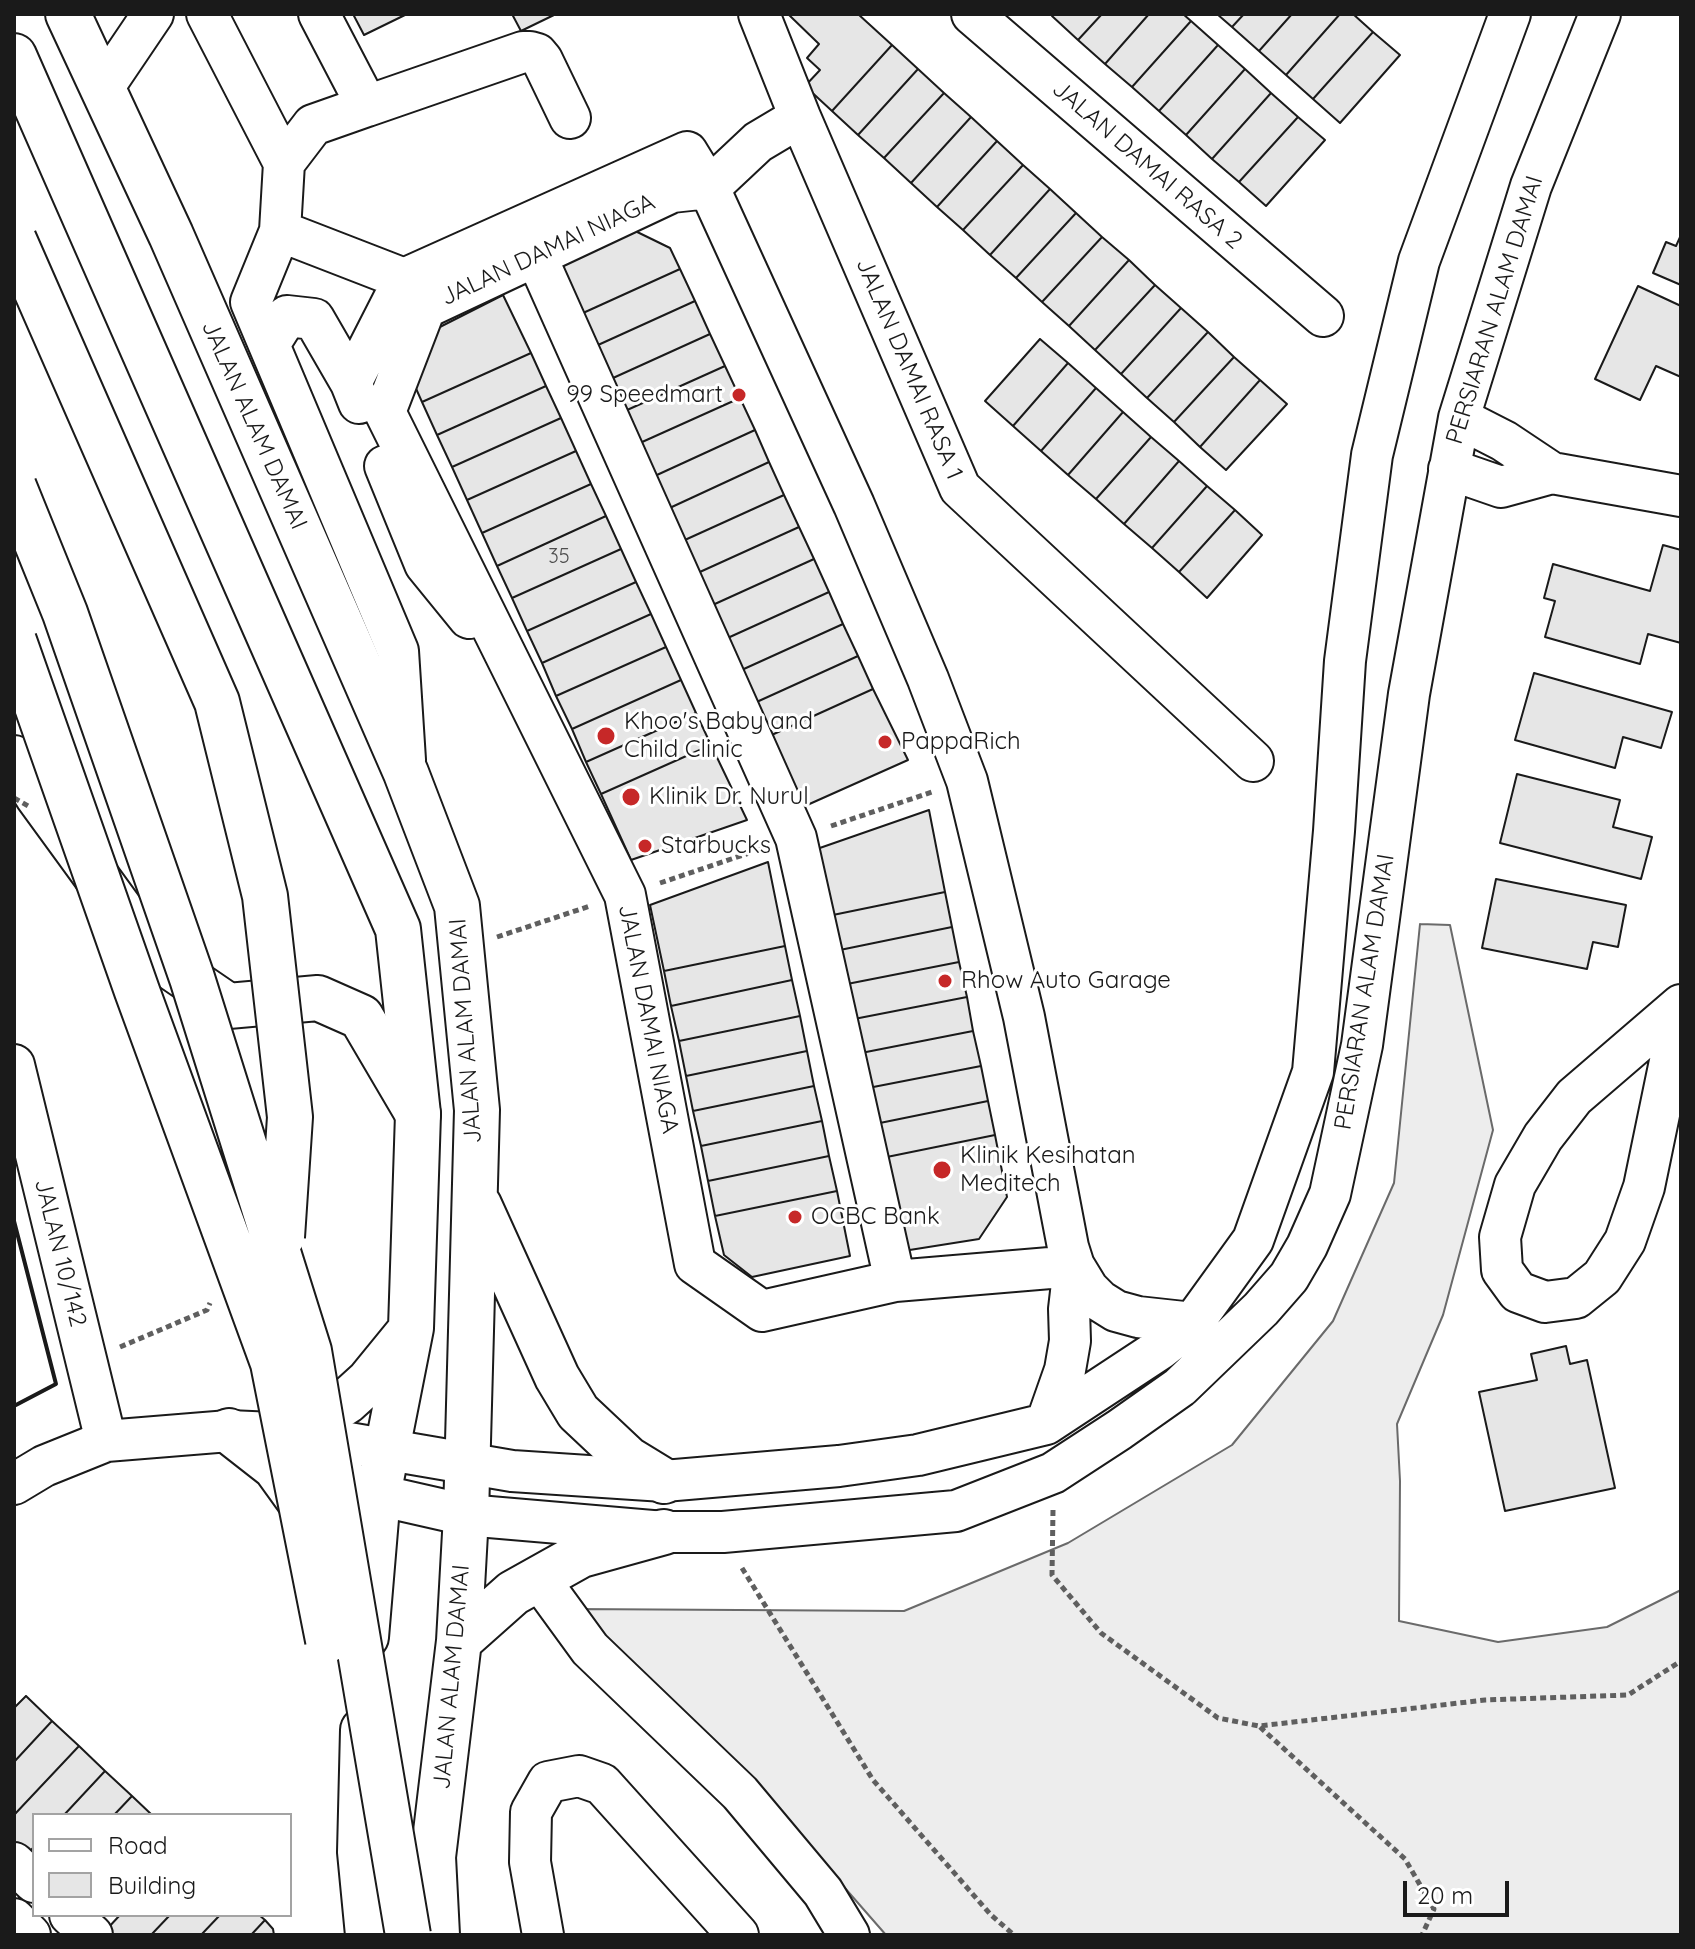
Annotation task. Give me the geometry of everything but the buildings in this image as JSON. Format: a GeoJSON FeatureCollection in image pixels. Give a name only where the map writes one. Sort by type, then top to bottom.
{"type":"FeatureCollection","features":[{"type":"Feature","properties":{"kind":"main road","name":"JALAN ALAM DAMAI"},"geometry":{"type":"LineString","coordinates":[[68,14],[171,235],[406,773],[457,906],[477,1110],[466,1515],[459,1641],[433,1857],[437,1935]]}},
{"type":"Feature","properties":{"kind":"main road"},"geometry":{"type":"LineString","coordinates":[[14,56],[398,929],[418,1114],[411,1328],[378,1495],[367,1607],[360,1852],[368,1935]]}},
{"type":"Feature","properties":{"kind":"main road"},"geometry":{"type":"LineString","coordinates":[[14,240],[217,702],[265,896],[290,1117],[273,1363]]}},
{"type":"Feature","properties":{"kind":"main road"},"geometry":{"type":"LineString","coordinates":[[14,487],[65,613],[192,978],[309,1351],[408,1935]]}},
{"type":"Feature","properties":{"kind":"main road"},"geometry":{"type":"LineString","coordinates":[[14,641],[137,991],[273,1363],[387,1935]]}},
{"type":"Feature","properties":{"kind":"main road"},"geometry":{"type":"LineString","coordinates":[[14,758],[37,795],[123,913],[168,965],[228,1006],[318,998],[361,1017],[418,1114]]}},
{"type":"Feature","properties":{"kind":"main road"},"geometry":{"type":"LineString","coordinates":[[474,1196],[557,1377],[578,1412],[628,1459],[664,1481]]}},
{"type":"Feature","properties":{"kind":"main road"},"geometry":{"type":"LineString","coordinates":[[296,1434],[347,1401],[369,1381],[411,1328]]}},
{"type":"Feature","properties":{"kind":"main road"},"geometry":{"type":"LineString","coordinates":[[229,1431],[275,1467],[323,1534],[367,1607]]}},
{"type":"Feature","properties":{"kind":"main road"},"geometry":{"type":"LineString","coordinates":[[459,1641],[513,1593],[581,1555],[664,1532]]}},
{"type":"Feature","properties":{"kind":"street"},"geometry":{"type":"LineString","coordinates":[[103,88],[153,14]]}},
{"type":"Feature","properties":{"kind":"street"},"geometry":{"type":"LineString","coordinates":[[207,14],[284,163],[280,231],[251,302],[398,651],[406,773]]}},
{"type":"Feature","properties":{"kind":"street"},"geometry":{"type":"LineString","coordinates":[[319,14],[367,106]]}},
{"type":"Feature","properties":{"kind":"street","name":"JALAN DAMAI RASA 1"},"geometry":{"type":"LineString","coordinates":[[759,14],[800,117],[960,488],[1253,761]]}},
{"type":"Feature","properties":{"kind":"street","name":"JALAN DAMAI RASA 2"},"geometry":{"type":"LineString","coordinates":[[972,14],[1323,316]]}},
{"type":"Feature","properties":{"kind":"street","name":"PERSIARAN ALAM DAMAI"},"geometry":{"type":"LineString","coordinates":[[14,1484],[44,1466],[106,1441],[229,1431],[296,1434],[512,1471],[664,1481],[839,1466],[918,1455],[1046,1424],[1160,1349],[1193,1323],[1253,1240],[1313,1072],[1345,661],[1372,455],[1419,261],[1510,14]]}},
{"type":"Feature","properties":{"kind":"street","name":"PERSIARAN ALAM DAMAI"},"geometry":{"type":"LineString","coordinates":[[229,1431],[278,1449],[378,1495],[466,1515],[664,1532],[723,1532],[956,1511],[1053,1473],[1180,1387],[1261,1309],[1289,1277],[1307,1246],[1330,1194],[1362,1045],[1409,694],[1459,418],[1531,186],[1600,14]]}},
{"type":"Feature","properties":{"kind":"street"},"geometry":{"type":"LineString","coordinates":[[284,163],[313,125],[530,52],[542,60],[570,118]]}},
{"type":"Feature","properties":{"kind":"street"},"geometry":{"type":"LineString","coordinates":[[709,188],[758,142],[800,117]]}},
{"type":"Feature","properties":{"kind":"street"},"geometry":{"type":"LineString","coordinates":[[351,383],[404,279],[687,152],[709,188],[854,505],[928,679],[967,781],[1024,1017],[1074,1266],[1068,1355],[1046,1424]]}},
{"type":"Feature","properties":{"kind":"street","name":"JALAN DAMAI NIAGA"},"geometry":{"type":"LineString","coordinates":[[709,188],[672,192],[425,308],[385,412],[625,895],[695,1264],[762,1311],[895,1281],[1074,1266]]}},
{"type":"Feature","properties":{"kind":"street"},"geometry":{"type":"LineString","coordinates":[[280,231],[404,279]]}},
{"type":"Feature","properties":{"kind":"street"},"geometry":{"type":"LineString","coordinates":[[536,256],[796,838],[895,1281]]}},
{"type":"Feature","properties":{"kind":"street"},"geometry":{"type":"LineString","coordinates":[[270,343],[287,316],[314,319],[351,383],[425,564],[515,674]]}},
{"type":"Feature","properties":{"kind":"street"},"geometry":{"type":"LineString","coordinates":[[1459,418],[1504,441],[1552,473],[1681,496]]}},
{"type":"Feature","properties":{"kind":"street"},"geometry":{"type":"LineString","coordinates":[[1449,469],[1501,487],[1552,473]]}},
{"type":"Feature","properties":{"kind":"street"},"geometry":{"type":"LineString","coordinates":[[1681,1006],[1644,1187],[1625,1241],[1602,1277],[1576,1298],[1545,1302],[1518,1292],[1502,1270],[1500,1237],[1515,1185],[1543,1137],[1574,1097],[1681,1006]]}},
{"type":"Feature","properties":{"kind":"street","name":"JALAN 10/142"},"geometry":{"type":"LineString","coordinates":[[14,1065],[106,1441]]}},
{"type":"Feature","properties":{"kind":"street"},"geometry":{"type":"LineString","coordinates":[[1074,1266],[1094,1295],[1116,1311],[1138,1317],[1193,1323]]}},
{"type":"Feature","properties":{"kind":"street"},"geometry":{"type":"LineString","coordinates":[[539,1579],[590,1649],[740,1793],[823,1892],[849,1935]]}},
{"type":"Feature","properties":{"kind":"street"},"geometry":{"type":"LineString","coordinates":[[543,1935],[530,1862],[531,1812],[548,1782],[579,1776],[602,1784],[738,1935]]}},
{"type":"Feature","properties":{"kind":"street"},"geometry":{"type":"LineString","coordinates":[[14,1863],[32,1880]]}},
{"type":"Feature","properties":{"kind":"street"},"geometry":{"type":"LineString","coordinates":[[72,1917],[92,1935]]}},
{"type":"Feature","properties":{"kind":"street"},"geometry":{"type":"LineString","coordinates":[[14,1919],[30,1935]]}},
{"type":"Feature","properties":{"kind":"path"},"geometry":{"type":"LineString","coordinates":[[461,949],[625,895]]}},
{"type":"Feature","properties":{"kind":"path"},"geometry":{"type":"LineString","coordinates":[[86,1362],[207,1310],[214,1296]]}},
{"type":"Feature","properties":{"kind":"path"},"geometry":{"type":"LineString","coordinates":[[1053,1473],[1052,1575],[1101,1633],[1218,1718],[1259,1726],[1485,1700],[1628,1695],[1681,1661]]}},
{"type":"Feature","properties":{"kind":"path"},"geometry":{"type":"LineString","coordinates":[[723,1532],[873,1780],[991,1915],[1014,1935]]}},
{"type":"Feature","properties":{"kind":"path"},"geometry":{"type":"LineString","coordinates":[[1259,1726],[1405,1859],[1434,1909],[1422,1935]]}},
{"type":"Feature","properties":{"kind":"shaded area"},"geometry":{"type":"Polygon","coordinates":[[[1420,924],[1450,925],[1493,1130],[1443,1315],[1397,1424],[1400,1481],[1399,1621],[1498,1642],[1607,1627],[1681,1590],[1681,1935],[886,1935],[754,1784],[572,1609],[904,1611],[1068,1543],[1232,1445],[1333,1321],[1394,1183],[1420,924]]]}},
{"type":"Feature","properties":{"kind":"wall"},"geometry":{"type":"LineString","coordinates":[[14,1221],[56,1384],[14,1406]]}},
{"type":"Feature","properties":{"kind":"place","name":"99 Speedmart"},"geometry":{"type":"Point","coordinates":[739,395]}},
{"type":"Feature","properties":{"kind":"place","name":"Khoo's Baby and Child Clinic"},"geometry":{"type":"Point","coordinates":[606,736]}},
{"type":"Feature","properties":{"kind":"place","name":"PappaRich"},"geometry":{"type":"Point","coordinates":[885,742]}},
{"type":"Feature","properties":{"kind":"place","name":"Klinik Dr. Nurul"},"geometry":{"type":"Point","coordinates":[631,797]}},
{"type":"Feature","properties":{"kind":"place","name":"Starbucks"},"geometry":{"type":"Point","coordinates":[645,846]}},
{"type":"Feature","properties":{"kind":"place","name":"Rhow Auto Garage"},"geometry":{"type":"Point","coordinates":[945,981]}},
{"type":"Feature","properties":{"kind":"place","name":"Klinik Kesihatan Meditech"},"geometry":{"type":"Point","coordinates":[942,1170]}},
{"type":"Feature","properties":{"kind":"place","name":"OCBC Bank"},"geometry":{"type":"Point","coordinates":[795,1217]}}]}
